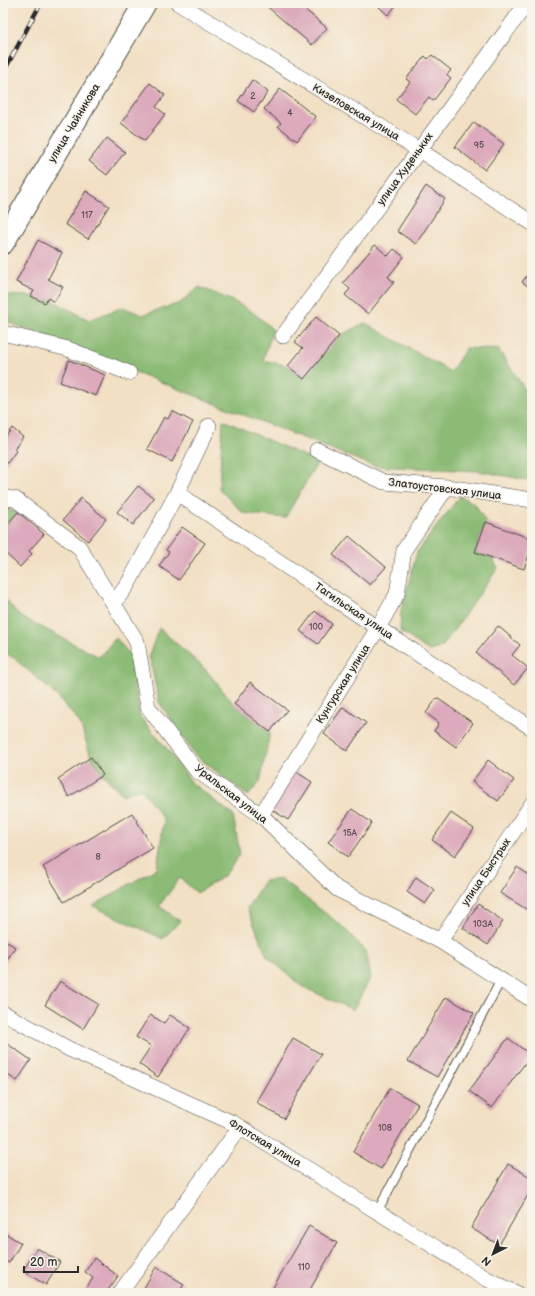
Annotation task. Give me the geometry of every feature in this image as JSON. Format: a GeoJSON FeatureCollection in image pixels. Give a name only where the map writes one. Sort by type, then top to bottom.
{"type":"FeatureCollection","features":[{"type":"Feature","properties":{"kind":"street","name":"улица Чайникова"},"geometry":{"type":"LineString","coordinates":[[3,242],[145,3]]}},
{"type":"Feature","properties":{"kind":"street","name":"Кизеловская улица"},"geometry":{"type":"LineString","coordinates":[[178,3],[419,150],[532,223]]}},
{"type":"Feature","properties":{"kind":"street","name":"улица Худеньких"},"geometry":{"type":"LineString","coordinates":[[284,336],[527,3]]}},
{"type":"Feature","properties":{"kind":"street"},"geometry":{"type":"LineString","coordinates":[[3,333],[68,349],[129,373]]}},
{"type":"Feature","properties":{"kind":"street"},"geometry":{"type":"LineString","coordinates":[[114,603],[128,584],[177,493],[209,426]]}},
{"type":"Feature","properties":{"kind":"street","name":"Златоустовская улица"},"geometry":{"type":"LineString","coordinates":[[317,450],[384,482],[447,487],[532,500]]}},
{"type":"Feature","properties":{"kind":"street","name":"Кунгурская улица"},"geometry":{"type":"LineString","coordinates":[[261,815],[378,628],[397,594],[404,550],[447,487]]}},
{"type":"Feature","properties":{"kind":"street","name":"Тагильская улица"},"geometry":{"type":"LineString","coordinates":[[177,493],[378,628],[532,728]]}},
{"type":"Feature","properties":{"kind":"street","name":"Уральская улица"},"geometry":{"type":"LineString","coordinates":[[3,498],[15,499],[79,547],[137,642],[148,707],[196,770],[261,815],[337,889],[440,941],[532,1000]]}},
{"type":"Feature","properties":{"kind":"street","name":"улица Быстрых"},"geometry":{"type":"LineString","coordinates":[[440,941],[532,804]]}},
{"type":"Feature","properties":{"kind":"street","name":"Флотская улица"},"geometry":{"type":"LineString","coordinates":[[3,1014],[69,1049],[233,1123],[487,1279],[516,1293]]}},
{"type":"Feature","properties":{"kind":"street"},"geometry":{"type":"LineString","coordinates":[[120,1293],[240,1127]]}},
{"type":"Feature","properties":{"kind":"lane"},"geometry":{"type":"LineString","coordinates":[[377,1212],[501,980]]}},
{"type":"Feature","properties":{"kind":"green space"},"geometry":{"type":"Polygon","coordinates":[[[199,287],[239,304],[264,322],[273,330],[263,360],[288,366],[304,379],[339,336],[365,323],[451,372],[466,348],[499,350],[526,391],[527,418],[532,424],[532,481],[479,471],[374,466],[3,320],[3,297],[5,295],[31,296],[45,303],[48,298],[89,320],[123,307],[142,315],[180,303],[199,287]]]}},
{"type":"Feature","properties":{"kind":"green space"},"geometry":{"type":"Polygon","coordinates":[[[223,420],[318,462],[285,518],[243,513],[219,489],[223,420]]]}},
{"type":"Feature","properties":{"kind":"green space"},"geometry":{"type":"Polygon","coordinates":[[[460,496],[475,504],[486,522],[475,552],[492,558],[498,568],[442,647],[429,651],[400,631],[401,611],[417,552],[460,496]]]}},
{"type":"Feature","properties":{"kind":"green space"},"geometry":{"type":"Polygon","coordinates":[[[3,509],[18,512],[3,529],[3,509]]]}},
{"type":"Feature","properties":{"kind":"green space"},"geometry":{"type":"Polygon","coordinates":[[[3,597],[20,616],[99,657],[116,638],[130,655],[140,717],[169,751],[193,784],[233,815],[240,854],[225,875],[197,893],[180,878],[159,906],[180,921],[163,939],[93,906],[157,868],[164,820],[141,788],[123,795],[103,775],[91,757],[80,723],[58,697],[14,658],[3,652],[3,597]]]}},
{"type":"Feature","properties":{"kind":"green space"},"geometry":{"type":"Polygon","coordinates":[[[159,628],[205,669],[234,704],[270,732],[260,782],[248,796],[194,754],[159,702],[149,655],[159,628]]]}},
{"type":"Feature","properties":{"kind":"green space"},"geometry":{"type":"Polygon","coordinates":[[[281,879],[342,926],[366,951],[371,977],[353,1010],[301,986],[267,956],[247,908],[264,881],[281,879]]]}},
{"type":"Feature","properties":{"kind":"building"},"geometry":{"type":"Polygon","coordinates":[[[263,3],[297,3],[327,28],[312,45],[263,3]]]}},
{"type":"Feature","properties":{"kind":"building"},"geometry":{"type":"Polygon","coordinates":[[[382,3],[398,3],[388,15],[379,7],[382,3]]]}},
{"type":"Feature","properties":{"kind":"building"},"geometry":{"type":"Polygon","coordinates":[[[432,55],[451,70],[447,75],[451,78],[433,101],[429,97],[415,114],[396,99],[410,82],[406,79],[425,56],[428,59],[432,55]]]}},
{"type":"Feature","properties":{"kind":"building"},"geometry":{"type":"Polygon","coordinates":[[[252,80],[268,92],[254,112],[238,101],[252,80]]]}},
{"type":"Feature","properties":{"kind":"building"},"geometry":{"type":"Polygon","coordinates":[[[150,83],[165,95],[156,107],[165,114],[145,141],[121,123],[150,83]]]}},
{"type":"Feature","properties":{"kind":"building"},"geometry":{"type":"Polygon","coordinates":[[[280,89],[316,117],[297,141],[278,126],[281,123],[264,109],[280,89]]]}},
{"type":"Feature","properties":{"kind":"building"},"geometry":{"type":"Polygon","coordinates":[[[474,122],[504,144],[485,170],[455,147],[474,122]]]}},
{"type":"Feature","properties":{"kind":"building"},"geometry":{"type":"Polygon","coordinates":[[[107,138],[125,152],[107,175],[89,161],[107,138]]]}},
{"type":"Feature","properties":{"kind":"building"},"geometry":{"type":"Polygon","coordinates":[[[426,186],[445,199],[416,244],[397,231],[426,186]]]}},
{"type":"Feature","properties":{"kind":"building"},"geometry":{"type":"Polygon","coordinates":[[[86,191],[109,206],[88,239],[65,224],[86,191]]]}},
{"type":"Feature","properties":{"kind":"building"},"geometry":{"type":"Polygon","coordinates":[[[38,240],[62,253],[48,279],[63,287],[54,302],[48,298],[45,303],[31,296],[34,291],[16,282],[38,240]]]}},
{"type":"Feature","properties":{"kind":"building"},"geometry":{"type":"Polygon","coordinates":[[[375,245],[388,256],[394,249],[404,257],[388,277],[394,282],[368,314],[345,295],[350,289],[343,283],[375,245]]]}},
{"type":"Feature","properties":{"kind":"building"},"geometry":{"type":"Polygon","coordinates":[[[532,269],[532,289],[522,282],[532,269]]]}},
{"type":"Feature","properties":{"kind":"building"},"geometry":{"type":"Polygon","coordinates":[[[316,317],[339,336],[304,379],[288,366],[303,348],[295,342],[316,317]]]}},
{"type":"Feature","properties":{"kind":"building"},"geometry":{"type":"Polygon","coordinates":[[[69,360],[105,375],[96,396],[60,382],[69,360]]]}},
{"type":"Feature","properties":{"kind":"building"},"geometry":{"type":"Polygon","coordinates":[[[172,411],[193,422],[172,462],[147,449],[164,417],[168,419],[172,411]]]}},
{"type":"Feature","properties":{"kind":"building"},"geometry":{"type":"Polygon","coordinates":[[[12,428],[23,437],[14,449],[16,451],[5,466],[3,464],[3,440],[12,428]]]}},
{"type":"Feature","properties":{"kind":"building"},"geometry":{"type":"Polygon","coordinates":[[[138,486],[154,498],[133,525],[117,512],[138,486]]]}},
{"type":"Feature","properties":{"kind":"building"},"geometry":{"type":"Polygon","coordinates":[[[81,498],[106,519],[88,541],[63,520],[81,498]]]}},
{"type":"Feature","properties":{"kind":"building"},"geometry":{"type":"Polygon","coordinates":[[[18,512],[44,534],[29,551],[32,554],[20,567],[3,551],[3,529],[18,512]]]}},
{"type":"Feature","properties":{"kind":"building"},"geometry":{"type":"Polygon","coordinates":[[[486,522],[532,539],[532,546],[524,569],[475,552],[486,522]]]}},
{"type":"Feature","properties":{"kind":"building"},"geometry":{"type":"Polygon","coordinates":[[[182,527],[205,543],[179,580],[159,566],[169,552],[166,550],[182,527]]]}},
{"type":"Feature","properties":{"kind":"building"},"geometry":{"type":"Polygon","coordinates":[[[349,536],[386,567],[370,585],[333,555],[349,536]]]}},
{"type":"Feature","properties":{"kind":"building"},"geometry":{"type":"Polygon","coordinates":[[[315,611],[332,624],[318,644],[300,631],[315,611]]]}},
{"type":"Feature","properties":{"kind":"building"},"geometry":{"type":"Polygon","coordinates":[[[498,626],[520,645],[512,655],[528,668],[514,685],[476,653],[498,626]]]}},
{"type":"Feature","properties":{"kind":"building"},"geometry":{"type":"Polygon","coordinates":[[[250,682],[287,710],[270,732],[234,704],[250,682]]]}},
{"type":"Feature","properties":{"kind":"building"},"geometry":{"type":"Polygon","coordinates":[[[437,698],[473,723],[456,747],[434,731],[439,723],[426,713],[437,698]]]}},
{"type":"Feature","properties":{"kind":"building"},"geometry":{"type":"Polygon","coordinates":[[[343,707],[366,723],[347,751],[324,734],[343,707]]]}},
{"type":"Feature","properties":{"kind":"building"},"geometry":{"type":"Polygon","coordinates":[[[91,757],[103,775],[69,797],[58,779],[91,757]]]}},
{"type":"Feature","properties":{"kind":"building"},"geometry":{"type":"Polygon","coordinates":[[[488,760],[514,780],[498,801],[472,782],[488,760]]]}},
{"type":"Feature","properties":{"kind":"building"},"geometry":{"type":"Polygon","coordinates":[[[295,771],[312,782],[288,820],[271,809],[295,771]]]}},
{"type":"Feature","properties":{"kind":"building"},"geometry":{"type":"Polygon","coordinates":[[[352,809],[372,823],[348,857],[328,842],[352,809]]]}},
{"type":"Feature","properties":{"kind":"building"},"geometry":{"type":"Polygon","coordinates":[[[132,813],[153,848],[64,902],[43,867],[132,813]]]}},
{"type":"Feature","properties":{"kind":"building"},"geometry":{"type":"Polygon","coordinates":[[[451,813],[474,829],[455,856],[432,840],[451,813]]]}},
{"type":"Feature","properties":{"kind":"building"},"geometry":{"type":"Polygon","coordinates":[[[517,867],[532,877],[531,912],[500,893],[517,867]]]}},
{"type":"Feature","properties":{"kind":"building"},"geometry":{"type":"Polygon","coordinates":[[[416,877],[435,890],[425,904],[407,892],[416,877]]]}},
{"type":"Feature","properties":{"kind":"building"},"geometry":{"type":"Polygon","coordinates":[[[478,904],[503,921],[488,945],[463,928],[478,904]]]}},
{"type":"Feature","properties":{"kind":"building"},"geometry":{"type":"Polygon","coordinates":[[[3,939],[15,947],[3,966],[3,939]]]}},
{"type":"Feature","properties":{"kind":"building"},"geometry":{"type":"Polygon","coordinates":[[[60,981],[98,1004],[83,1029],[45,1005],[60,981]]]}},
{"type":"Feature","properties":{"kind":"building"},"geometry":{"type":"Polygon","coordinates":[[[446,997],[474,1013],[437,1077],[408,1061],[446,997]]]}},
{"type":"Feature","properties":{"kind":"building"},"geometry":{"type":"Polygon","coordinates":[[[150,1015],[164,1023],[170,1015],[190,1028],[158,1077],[139,1064],[151,1046],[136,1037],[150,1015]]]}},
{"type":"Feature","properties":{"kind":"building"},"geometry":{"type":"Polygon","coordinates":[[[293,1038],[321,1054],[284,1119],[256,1102],[293,1038]]]}},
{"type":"Feature","properties":{"kind":"building"},"geometry":{"type":"Polygon","coordinates":[[[508,1038],[531,1055],[492,1108],[469,1091],[508,1038]]]}},
{"type":"Feature","properties":{"kind":"building"},"geometry":{"type":"Polygon","coordinates":[[[3,1041],[31,1060],[17,1081],[3,1072],[3,1041]]]}},
{"type":"Feature","properties":{"kind":"building"},"geometry":{"type":"Polygon","coordinates":[[[390,1088],[418,1104],[381,1169],[353,1152],[390,1088]]]}},
{"type":"Feature","properties":{"kind":"building"},"geometry":{"type":"Polygon","coordinates":[[[508,1164],[532,1178],[532,1188],[499,1245],[471,1228],[508,1164]]]}},
{"type":"Feature","properties":{"kind":"building"},"geometry":{"type":"Polygon","coordinates":[[[309,1226],[337,1243],[308,1293],[275,1293],[271,1291],[309,1226]]]}},
{"type":"Feature","properties":{"kind":"building"},"geometry":{"type":"Polygon","coordinates":[[[3,1232],[21,1243],[9,1263],[3,1259],[3,1232]]]}},
{"type":"Feature","properties":{"kind":"building"},"geometry":{"type":"Polygon","coordinates":[[[37,1248],[60,1262],[46,1285],[23,1271],[37,1248]]]}},
{"type":"Feature","properties":{"kind":"building"},"geometry":{"type":"Polygon","coordinates":[[[94,1258],[118,1276],[106,1293],[83,1293],[93,1278],[85,1272],[94,1258]]]}},
{"type":"Feature","properties":{"kind":"building"},"geometry":{"type":"Polygon","coordinates":[[[156,1267],[184,1284],[179,1293],[141,1293],[156,1267]]]}},
{"type":"Feature","properties":{"kind":"railway"},"geometry":{"type":"LineString","coordinates":[[3,73],[41,3]]}}]}
